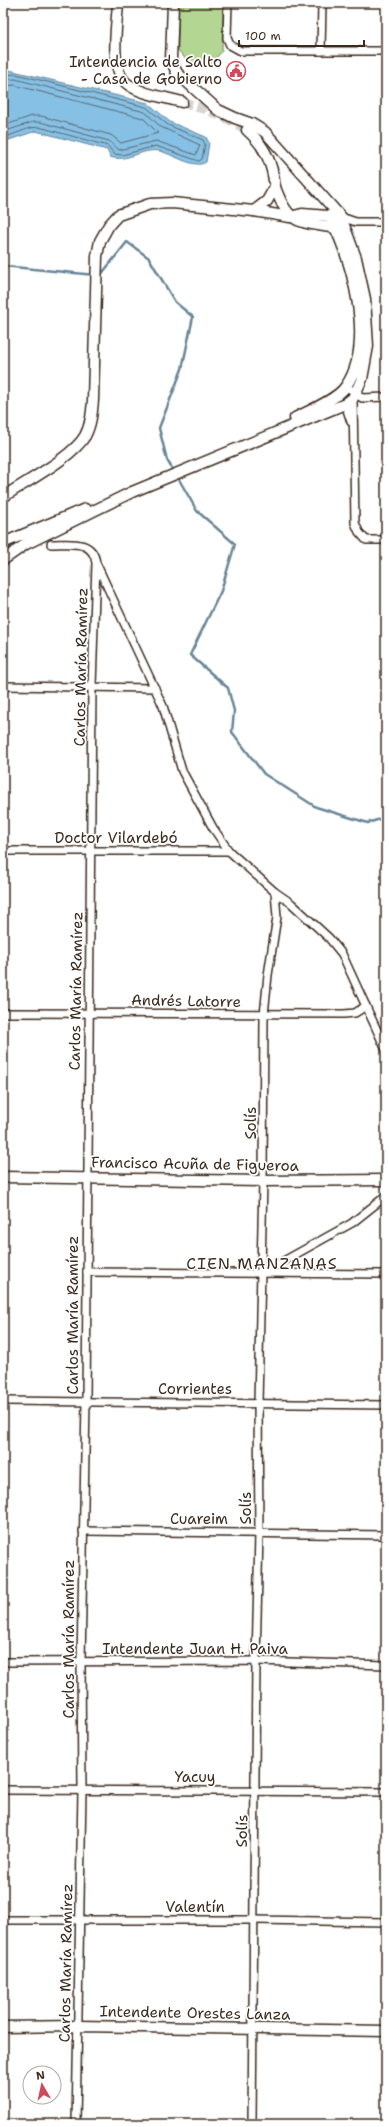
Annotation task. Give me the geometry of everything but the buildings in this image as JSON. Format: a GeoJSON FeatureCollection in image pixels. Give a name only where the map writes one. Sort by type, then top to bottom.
{"type":"FeatureCollection","features":[{"type":"Feature","properties":{"kind":"street"},"geometry":{"type":"LineString","coordinates":[[118,3],[116,65],[119,75],[127,85],[139,91],[182,102]]}},
{"type":"Feature","properties":{"kind":"street"},"geometry":{"type":"LineString","coordinates":[[172,3],[171,60],[177,73],[218,110],[252,124],[265,132],[338,222],[356,258],[365,299],[368,333],[367,361],[351,399]]}},
{"type":"Feature","properties":{"kind":"street"},"geometry":{"type":"LineString","coordinates":[[228,3],[228,38],[230,45],[241,51],[386,51]]}},
{"type":"Feature","properties":{"kind":"street"},"geometry":{"type":"LineString","coordinates":[[321,51],[322,3]]}},
{"type":"Feature","properties":{"kind":"street"},"geometry":{"type":"LineString","coordinates":[[247,130],[264,148],[269,158],[275,186],[281,203],[290,217]]}},
{"type":"Feature","properties":{"kind":"street"},"geometry":{"type":"LineString","coordinates":[[254,210],[267,201],[275,186]]}},
{"type":"Feature","properties":{"kind":"street"},"geometry":{"type":"LineString","coordinates":[[3,497],[66,456],[85,436],[91,419],[93,400],[97,256],[100,241],[109,225],[118,215],[133,208],[150,204],[172,203],[254,210],[290,217],[302,214],[338,222],[386,222]]}},
{"type":"Feature","properties":{"kind":"street"},"geometry":{"type":"LineString","coordinates":[[255,441],[337,395],[346,386],[356,360],[360,332],[357,300],[349,260],[338,222]]}},
{"type":"Feature","properties":{"kind":"street"},"geometry":{"type":"LineString","coordinates":[[346,386],[351,399],[353,428],[355,523],[359,532],[366,540],[386,540]]}},
{"type":"Feature","properties":{"kind":"street"},"geometry":{"type":"LineString","coordinates":[[3,560],[37,539],[132,492],[351,399],[386,397]]}},
{"type":"Feature","properties":{"kind":"street"},"geometry":{"type":"LineString","coordinates":[[3,543],[110,498],[132,492]]}},
{"type":"Feature","properties":{"kind":"street"},"geometry":{"type":"LineString","coordinates":[[52,544],[85,545],[92,550],[96,563],[163,706],[182,771],[196,799],[229,851],[275,892],[291,903],[329,938],[342,954],[354,976],[386,1050]]}},
{"type":"Feature","properties":{"kind":"street","name":"Carlos María Ramírez"},"geometry":{"type":"LineString","coordinates":[[76,2124],[82,1790],[81,1661],[86,1402],[88,1013],[92,686],[96,563]]}},
{"type":"Feature","properties":{"kind":"street"},"geometry":{"type":"LineString","coordinates":[[3,686],[155,688]]}},
{"type":"Feature","properties":{"kind":"street","name":"Doctor Vilardebó"},"geometry":{"type":"LineString","coordinates":[[3,851],[229,851]]}},
{"type":"Feature","properties":{"kind":"street","name":"Solís"},"geometry":{"type":"LineString","coordinates":[[252,2124],[251,2030],[259,1533],[258,1403],[264,1181],[264,1015],[268,975],[277,917],[275,892]]}},
{"type":"Feature","properties":{"kind":"street","name":"Andrés Latorre"},"geometry":{"type":"LineString","coordinates":[[3,1013],[264,1015],[344,1014],[355,1013],[366,1006]]}},
{"type":"Feature","properties":{"kind":"street","name":"Francisco Acuña de Figueroa"},"geometry":{"type":"LineString","coordinates":[[3,1176],[264,1181],[386,1180]]}},
{"type":"Feature","properties":{"kind":"street"},"geometry":{"type":"LineString","coordinates":[[262,1273],[352,1223],[386,1196]]}},
{"type":"Feature","properties":{"kind":"street"},"geometry":{"type":"LineString","coordinates":[[87,1272],[386,1274]]}},
{"type":"Feature","properties":{"kind":"street","name":"Corrientes"},"geometry":{"type":"LineString","coordinates":[[3,1401],[386,1405]]}},
{"type":"Feature","properties":{"kind":"street","name":"Cuareim"},"geometry":{"type":"LineString","coordinates":[[83,1531],[386,1536]]}},
{"type":"Feature","properties":{"kind":"street","name":"Intendente Juan H. Paiva"},"geometry":{"type":"LineString","coordinates":[[3,1662],[256,1661],[386,1665]]}},
{"type":"Feature","properties":{"kind":"street","name":"Yacuy"},"geometry":{"type":"LineString","coordinates":[[3,1790],[256,1790],[386,1792]]}},
{"type":"Feature","properties":{"kind":"street","name":"Valentín"},"geometry":{"type":"LineString","coordinates":[[3,1920],[253,1920],[386,1922]]}},
{"type":"Feature","properties":{"kind":"street","name":"Intendente Orestes Lanza"},"geometry":{"type":"LineString","coordinates":[[3,2027],[78,2026],[386,2031]]}},
{"type":"Feature","properties":{"kind":"green space"},"geometry":{"type":"Polygon","coordinates":[[[179,3],[223,3],[222,51],[209,66],[189,63],[178,50],[179,3]]]}},
{"type":"Feature","properties":{"kind":"water"},"geometry":{"type":"Polygon","coordinates":[[[9,70],[148,103],[170,122],[206,137],[209,143],[206,162],[201,164],[189,163],[159,151],[147,152],[122,158],[110,157],[107,150],[36,131],[3,142],[3,71],[9,70]]]}},
{"type":"Feature","properties":{"kind":"waterway"},"geometry":{"type":"LineString","coordinates":[[100,276],[127,242],[149,258],[175,302],[193,317],[182,369],[159,428],[167,460],[174,472]]}},
{"type":"Feature","properties":{"kind":"waterway"},"geometry":{"type":"LineString","coordinates":[[3,266],[95,275]]}},
{"type":"Feature","properties":{"kind":"waterway"},"geometry":{"type":"LineString","coordinates":[[177,476],[197,511],[235,544],[221,591],[190,655],[228,688],[234,711],[232,732],[264,774],[316,807],[368,823],[386,817]]}},
{"type":"Feature","properties":{"kind":"tunnel"},"geometry":{"type":"LineString","coordinates":[[182,102],[216,113],[247,130]]}},
{"type":"Feature","properties":{"kind":"place","name":"Intendencia de Salto - Casa de Gobierno"},"geometry":{"type":"Point","coordinates":[236,71]}},
{"type":"Feature","properties":{"kind":"district","name":"CIEN MANZANAS"},"geometry":{"type":"Point","coordinates":[262,1263]}}]}
